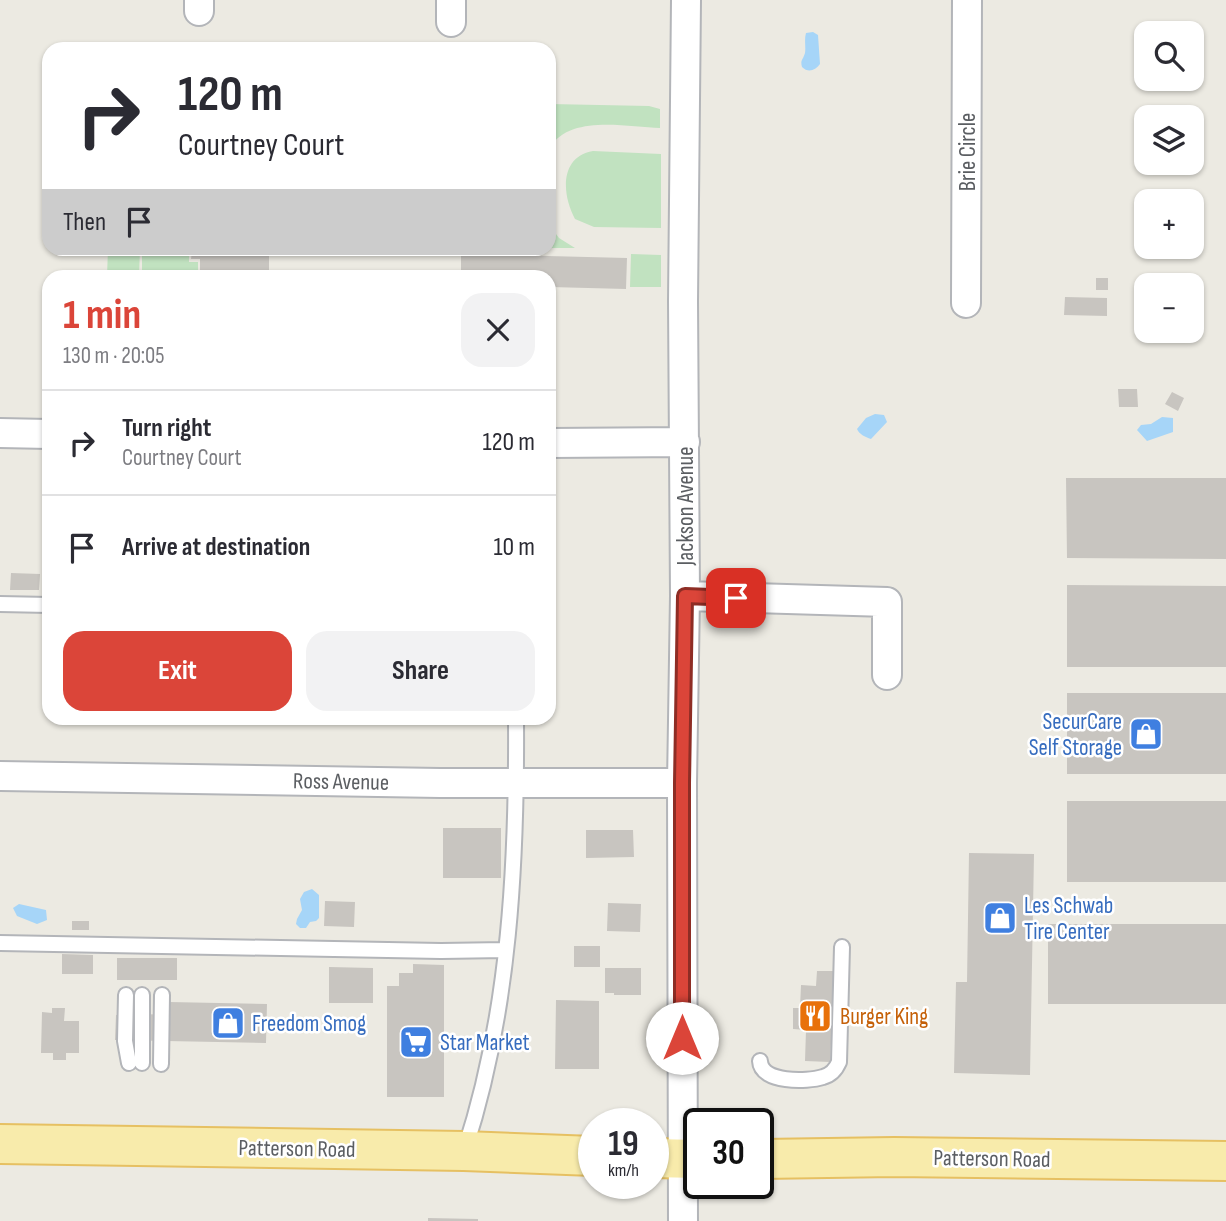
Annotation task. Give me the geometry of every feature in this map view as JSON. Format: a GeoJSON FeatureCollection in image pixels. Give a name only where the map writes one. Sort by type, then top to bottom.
{"type":"FeatureCollection","features":[{"type":"Feature","properties":{"kind":"main road","name":"Patterson Road"},"geometry":{"type":"LineString","coordinates":[[0,1144],[464,1151],[578,1155]]}},
{"type":"Feature","properties":{"kind":"main road","name":"Patterson Road"},"geometry":{"type":"LineString","coordinates":[[774,1158],[1226,1161]]}},
{"type":"Feature","properties":{"kind":"street","name":"Jackson Avenue"},"geometry":{"type":"LineString","coordinates":[[683,1221],[678,1159],[685,596],[683,301],[686,0]]}},
{"type":"Feature","properties":{"kind":"street","name":"Brie Circle"},"geometry":{"type":"LineString","coordinates":[[966,303],[967,0]]}},
{"type":"Feature","properties":{"kind":"street"},"geometry":{"type":"LineString","coordinates":[[0,433],[42,434]]}},
{"type":"Feature","properties":{"kind":"street"},"geometry":{"type":"LineString","coordinates":[[556,443],[685,442]]}},
{"type":"Feature","properties":{"kind":"street"},"geometry":{"type":"LineString","coordinates":[[685,596],[887,601],[887,675]]}},
{"type":"Feature","properties":{"kind":"street","name":"Ross Avenue"},"geometry":{"type":"LineString","coordinates":[[0,776],[516,784],[682,783]]}},
{"type":"Feature","properties":{"kind":"lane"},"geometry":{"type":"LineString","coordinates":[[0,604],[42,605]]}},
{"type":"Feature","properties":{"kind":"lane"},"geometry":{"type":"LineString","coordinates":[[464,1151],[481,1101],[501,988],[512,873],[516,725]]}},
{"type":"Feature","properties":{"kind":"lane"},"geometry":{"type":"LineString","coordinates":[[0,943],[505,950]]}},
{"type":"Feature","properties":{"kind":"lane"},"geometry":{"type":"LineString","coordinates":[[760,1061],[760,1067],[765,1073],[781,1079],[824,1077],[836,1069],[839,1062],[842,947]]}},
{"type":"Feature","properties":{"kind":"lane"},"geometry":{"type":"LineString","coordinates":[[126,995],[125,1041],[136,1063],[142,995]]}},
{"type":"Feature","properties":{"kind":"lane"},"geometry":{"type":"LineString","coordinates":[[161,1063],[162,995]]}},
{"type":"Feature","properties":{"kind":"green space"},"geometry":{"type":"Polygon","coordinates":[[[556,104],[649,106],[660,109],[660,128],[584,126],[556,141],[556,104]]]}},
{"type":"Feature","properties":{"kind":"green space"},"geometry":{"type":"Polygon","coordinates":[[[593,151],[661,154],[661,228],[594,227],[575,219],[568,199],[566,178],[574,161],[593,151]]]}},
{"type":"Feature","properties":{"kind":"green space"},"geometry":{"type":"Polygon","coordinates":[[[556,234],[559,238],[575,248],[556,248],[556,234]]]}},
{"type":"Feature","properties":{"kind":"green space"},"geometry":{"type":"Polygon","coordinates":[[[631,254],[661,255],[661,287],[630,287],[631,254]]]}},
{"type":"Feature","properties":{"kind":"green space"},"geometry":{"type":"Polygon","coordinates":[[[108,256],[140,256],[139,270],[107,270],[108,256]]]}},
{"type":"Feature","properties":{"kind":"green space"},"geometry":{"type":"Polygon","coordinates":[[[142,256],[189,256],[189,262],[198,262],[198,270],[142,270],[142,256]]]}},
{"type":"Feature","properties":{"kind":"water"},"geometry":{"type":"Polygon","coordinates":[[[813,32],[818,35],[820,64],[809,71],[802,67],[801,63],[805,53],[806,33],[813,32]]]}},
{"type":"Feature","properties":{"kind":"water"},"geometry":{"type":"Polygon","coordinates":[[[875,414],[884,415],[887,422],[871,439],[857,429],[866,418],[875,414]]]}},
{"type":"Feature","properties":{"kind":"water"},"geometry":{"type":"Polygon","coordinates":[[[1162,417],[1173,418],[1173,432],[1147,441],[1137,430],[1141,425],[1151,424],[1162,417]]]}},
{"type":"Feature","properties":{"kind":"water"},"geometry":{"type":"Polygon","coordinates":[[[312,889],[319,895],[319,918],[310,922],[306,928],[300,928],[296,924],[302,910],[300,899],[304,892],[312,889]]]}},
{"type":"Feature","properties":{"kind":"water"},"geometry":{"type":"Polygon","coordinates":[[[19,904],[46,910],[47,920],[37,924],[17,916],[13,908],[19,904]]]}},
{"type":"Feature","properties":{"kind":"building"},"geometry":{"type":"Polygon","coordinates":[[[191,256],[269,256],[269,270],[200,270],[200,259],[191,259],[191,256]]]}},
{"type":"Feature","properties":{"kind":"building"},"geometry":{"type":"Polygon","coordinates":[[[461,256],[627,258],[626,289],[556,287],[556,270],[461,270],[461,256]]]}},
{"type":"Feature","properties":{"kind":"building"},"geometry":{"type":"Polygon","coordinates":[[[1096,278],[1108,278],[1108,290],[1096,290],[1096,278]]]}},
{"type":"Feature","properties":{"kind":"building"},"geometry":{"type":"Polygon","coordinates":[[[1065,297],[1107,298],[1107,316],[1064,315],[1065,297]]]}},
{"type":"Feature","properties":{"kind":"building"},"geometry":{"type":"Polygon","coordinates":[[[1118,389],[1137,389],[1138,407],[1119,407],[1118,389]]]}},
{"type":"Feature","properties":{"kind":"building"},"geometry":{"type":"Polygon","coordinates":[[[1172,392],[1184,398],[1178,411],[1165,404],[1172,392]]]}},
{"type":"Feature","properties":{"kind":"building"},"geometry":{"type":"Polygon","coordinates":[[[1066,478],[1226,478],[1226,559],[1067,558],[1066,478]]]}},
{"type":"Feature","properties":{"kind":"building"},"geometry":{"type":"Polygon","coordinates":[[[11,573],[40,574],[39,590],[10,590],[11,573]]]}},
{"type":"Feature","properties":{"kind":"building","name":"SecurCare Self Storage"},"geometry":{"type":"Polygon","coordinates":[[[1067,585],[1226,586],[1226,667],[1067,667],[1067,585]]]}},
{"type":"Feature","properties":{"kind":"building","name":"SecurCare Self Storage"},"geometry":{"type":"Polygon","coordinates":[[[1067,693],[1226,693],[1226,774],[1067,774],[1067,693]]]}},
{"type":"Feature","properties":{"kind":"building","name":"SecurCare Self Storage"},"geometry":{"type":"Polygon","coordinates":[[[1067,801],[1226,801],[1226,882],[1067,882],[1067,801]]]}},
{"type":"Feature","properties":{"kind":"building"},"geometry":{"type":"Polygon","coordinates":[[[443,828],[501,828],[501,878],[443,878],[443,828]]]}},
{"type":"Feature","properties":{"kind":"building"},"geometry":{"type":"Polygon","coordinates":[[[586,830],[633,830],[634,857],[586,858],[586,830]]]}},
{"type":"Feature","properties":{"kind":"building","name":"Les Schwab Tire Center"},"geometry":{"type":"Polygon","coordinates":[[[969,853],[1034,854],[1030,1075],[954,1073],[956,982],[967,982],[969,853]]]}},
{"type":"Feature","properties":{"kind":"building"},"geometry":{"type":"Polygon","coordinates":[[[325,901],[355,902],[354,927],[324,926],[325,901]]]}},
{"type":"Feature","properties":{"kind":"building"},"geometry":{"type":"Polygon","coordinates":[[[608,903],[641,904],[640,932],[607,931],[608,903]]]}},
{"type":"Feature","properties":{"kind":"building"},"geometry":{"type":"Polygon","coordinates":[[[72,921],[89,921],[89,930],[72,930],[72,921]]]}},
{"type":"Feature","properties":{"kind":"building"},"geometry":{"type":"Polygon","coordinates":[[[1048,924],[1226,924],[1226,1004],[1048,1004],[1048,924]]]}},
{"type":"Feature","properties":{"kind":"building"},"geometry":{"type":"Polygon","coordinates":[[[574,946],[600,946],[600,967],[574,967],[574,946]]]}},
{"type":"Feature","properties":{"kind":"building"},"geometry":{"type":"Polygon","coordinates":[[[62,954],[93,955],[93,974],[62,974],[62,954]]]}},
{"type":"Feature","properties":{"kind":"building"},"geometry":{"type":"Polygon","coordinates":[[[117,958],[177,958],[177,980],[117,980],[117,958]]]}},
{"type":"Feature","properties":{"kind":"building","name":"Star Market"},"geometry":{"type":"Polygon","coordinates":[[[413,964],[444,965],[444,1097],[387,1097],[387,986],[399,986],[399,973],[413,973],[413,964]]]}},
{"type":"Feature","properties":{"kind":"building"},"geometry":{"type":"Polygon","coordinates":[[[329,967],[373,968],[373,1003],[329,1003],[329,967]]]}},
{"type":"Feature","properties":{"kind":"building"},"geometry":{"type":"Polygon","coordinates":[[[605,968],[641,968],[641,995],[605,993],[605,968]]]}},
{"type":"Feature","properties":{"kind":"building"},"geometry":{"type":"Polygon","coordinates":[[[817,971],[836,971],[834,1044],[831,1043],[830,1062],[805,1061],[806,1030],[793,1029],[793,1008],[800,1008],[801,985],[816,986],[817,971]]]}},
{"type":"Feature","properties":{"kind":"building"},"geometry":{"type":"Polygon","coordinates":[[[556,1000],[599,1001],[599,1069],[555,1069],[556,1000]]]}},
{"type":"Feature","properties":{"kind":"building"},"geometry":{"type":"Polygon","coordinates":[[[169,1002],[267,1004],[266,1043],[115,1040],[116,1015],[169,1014],[169,1002]]]}},
{"type":"Feature","properties":{"kind":"building"},"geometry":{"type":"Polygon","coordinates":[[[52,1008],[65,1008],[64,1021],[79,1021],[79,1053],[66,1053],[66,1060],[53,1060],[53,1053],[41,1053],[42,1012],[52,1013],[52,1008]]]}},
{"type":"Feature","properties":{"kind":"building"},"geometry":{"type":"Polygon","coordinates":[[[428,1218],[478,1219],[478,1221],[428,1221],[428,1218]]]}},
{"type":"Feature","properties":{"kind":"place","name":"SecurCare Self Storage"},"geometry":{"type":"Point","coordinates":[1146,734]}},
{"type":"Feature","properties":{"kind":"place","name":"Les Schwab Tire Center"},"geometry":{"type":"Point","coordinates":[1000,918]}},
{"type":"Feature","properties":{"kind":"place","name":"Burger King"},"geometry":{"type":"Point","coordinates":[815,1016]}},
{"type":"Feature","properties":{"kind":"place","name":"Freedom Smog"},"geometry":{"type":"Point","coordinates":[228,1023]}},
{"type":"Feature","properties":{"kind":"place","name":"Star Market"},"geometry":{"type":"Point","coordinates":[416,1042]}},
{"type":"Feature","properties":{"kind":"route"},"geometry":{"type":"LineString","coordinates":[[682,1038],[685,596],[736,598]]}}]}
